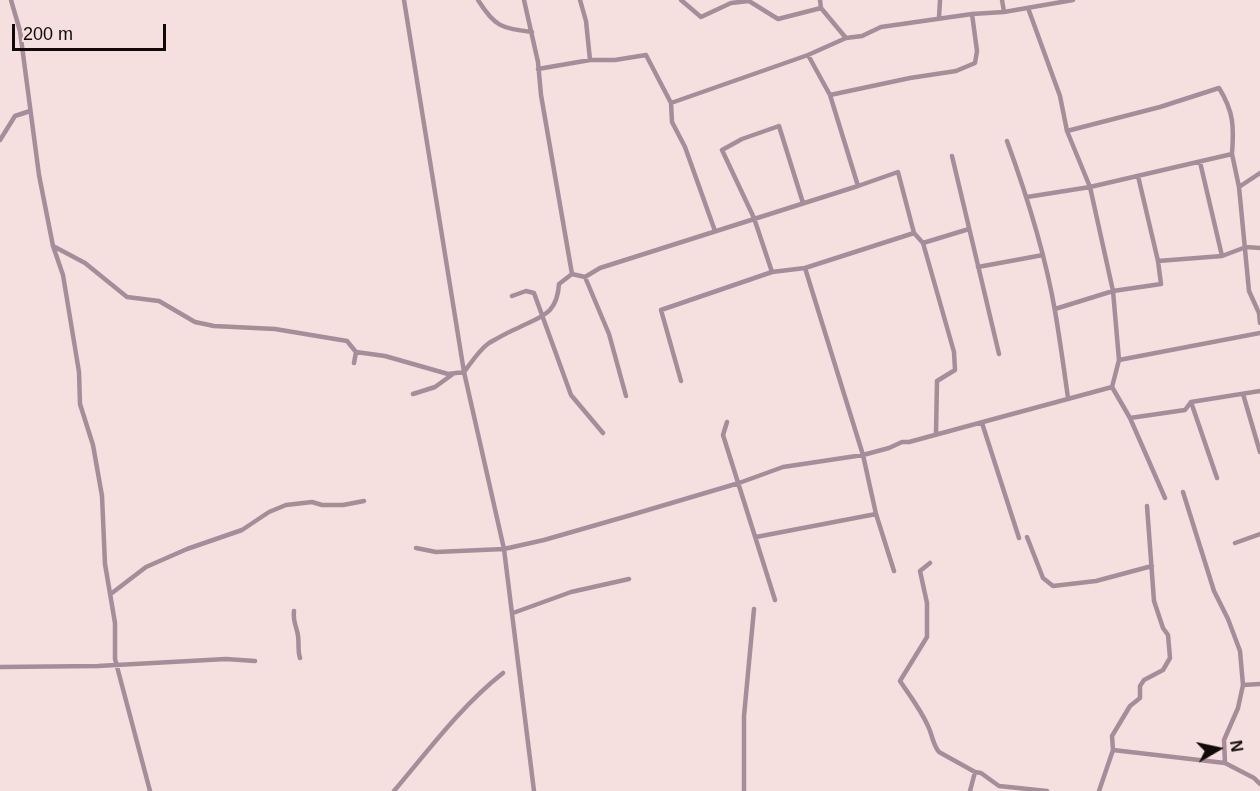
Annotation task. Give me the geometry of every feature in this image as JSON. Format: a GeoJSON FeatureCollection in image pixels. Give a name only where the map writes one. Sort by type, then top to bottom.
{"type":"FeatureCollection","features":[{"type":"Feature","properties":{"kind":"street"},"geometry":{"type":"LineString","coordinates":[[11,0],[20,31],[30,111],[52,246],[63,274],[79,372],[80,404],[95,453],[102,496],[105,564],[116,623],[117,664],[150,791]]}},
{"type":"Feature","properties":{"kind":"street"},"geometry":{"type":"LineString","coordinates":[[404,0],[464,372],[504,549],[534,791]]}},
{"type":"Feature","properties":{"kind":"street"},"geometry":{"type":"LineString","coordinates":[[478,0],[490,20],[509,29],[532,33]]}},
{"type":"Feature","properties":{"kind":"street"},"geometry":{"type":"LineString","coordinates":[[524,0],[538,62],[541,95],[572,274]]}},
{"type":"Feature","properties":{"kind":"street"},"geometry":{"type":"LineString","coordinates":[[580,0],[586,21],[590,60]]}},
{"type":"Feature","properties":{"kind":"street"},"geometry":{"type":"LineString","coordinates":[[681,0],[701,17],[731,3],[749,1],[778,19],[821,8]]}},
{"type":"Feature","properties":{"kind":"street"},"geometry":{"type":"LineString","coordinates":[[820,0],[821,8],[846,38]]}},
{"type":"Feature","properties":{"kind":"street"},"geometry":{"type":"LineString","coordinates":[[939,18],[940,0]]}},
{"type":"Feature","properties":{"kind":"street"},"geometry":{"type":"LineString","coordinates":[[1002,0],[1004,12]]}},
{"type":"Feature","properties":{"kind":"street"},"geometry":{"type":"LineString","coordinates":[[671,103],[808,55],[846,38],[862,36],[881,27],[939,18],[1004,12],[1073,0]]}},
{"type":"Feature","properties":{"kind":"street"},"geometry":{"type":"LineString","coordinates":[[1028,8],[1060,96],[1067,131],[1090,187],[1113,291],[1119,360],[1112,387],[1130,418],[1165,498]]}},
{"type":"Feature","properties":{"kind":"street"},"geometry":{"type":"LineString","coordinates":[[830,95],[956,71],[975,63],[977,51],[972,14]]}},
{"type":"Feature","properties":{"kind":"street"},"geometry":{"type":"LineString","coordinates":[[538,69],[590,60],[615,60],[646,55],[671,103],[672,122],[685,147],[715,231]]}},
{"type":"Feature","properties":{"kind":"street"},"geometry":{"type":"LineString","coordinates":[[808,55],[830,95],[858,186]]}},
{"type":"Feature","properties":{"kind":"street"},"geometry":{"type":"LineString","coordinates":[[1067,131],[1160,107],[1219,88],[1228,103],[1234,126],[1232,154],[1239,187],[1249,291],[1259,313],[1260,323]]}},
{"type":"Feature","properties":{"kind":"street"},"geometry":{"type":"LineString","coordinates":[[0,140],[15,116],[30,111]]}},
{"type":"Feature","properties":{"kind":"street"},"geometry":{"type":"LineString","coordinates":[[772,272],[754,218],[722,150],[742,139],[779,126],[803,203]]}},
{"type":"Feature","properties":{"kind":"street"},"geometry":{"type":"LineString","coordinates":[[1007,141],[1027,197],[1055,309],[1068,398]]}},
{"type":"Feature","properties":{"kind":"street"},"geometry":{"type":"LineString","coordinates":[[1027,197],[1090,187],[1232,154]]}},
{"type":"Feature","properties":{"kind":"street"},"geometry":{"type":"LineString","coordinates":[[952,156],[999,354]]}},
{"type":"Feature","properties":{"kind":"street"},"geometry":{"type":"LineString","coordinates":[[1200,162],[1222,256]]}},
{"type":"Feature","properties":{"kind":"street"},"geometry":{"type":"LineString","coordinates":[[572,274],[585,277],[600,268],[898,172],[915,233],[923,243],[954,352],[955,370],[937,381],[936,434]]}},
{"type":"Feature","properties":{"kind":"street"},"geometry":{"type":"LineString","coordinates":[[1239,187],[1260,173]]}},
{"type":"Feature","properties":{"kind":"street"},"geometry":{"type":"LineString","coordinates":[[1055,309],[1113,291],[1161,284],[1158,261],[1138,176]]}},
{"type":"Feature","properties":{"kind":"street"},"geometry":{"type":"LineString","coordinates":[[923,243],[969,229]]}},
{"type":"Feature","properties":{"kind":"street"},"geometry":{"type":"LineString","coordinates":[[681,381],[661,310],[772,272],[806,268],[915,233]]}},
{"type":"Feature","properties":{"kind":"street"},"geometry":{"type":"LineString","coordinates":[[52,246],[85,263],[127,297],[159,301],[195,322],[214,326],[275,329],[347,341],[356,352],[385,356],[448,374],[464,372],[486,345],[519,327],[542,318],[550,311],[559,293],[559,284],[572,274]]}},
{"type":"Feature","properties":{"kind":"street"},"geometry":{"type":"LineString","coordinates":[[1158,261],[1222,256],[1246,247],[1260,248]]}},
{"type":"Feature","properties":{"kind":"street"},"geometry":{"type":"LineString","coordinates":[[978,267],[1042,255]]}},
{"type":"Feature","properties":{"kind":"street"},"geometry":{"type":"LineString","coordinates":[[806,268],[863,455],[876,513],[894,571]]}},
{"type":"Feature","properties":{"kind":"street"},"geometry":{"type":"LineString","coordinates":[[585,277],[609,334],[626,396]]}},
{"type":"Feature","properties":{"kind":"street"},"geometry":{"type":"LineString","coordinates":[[512,296],[526,291],[534,293],[571,395],[603,433]]}},
{"type":"Feature","properties":{"kind":"street"},"geometry":{"type":"LineString","coordinates":[[1119,360],[1260,333]]}},
{"type":"Feature","properties":{"kind":"street"},"geometry":{"type":"LineString","coordinates":[[354,363],[356,352]]}},
{"type":"Feature","properties":{"kind":"street"},"geometry":{"type":"LineString","coordinates":[[413,394],[435,387],[455,373]]}},
{"type":"Feature","properties":{"kind":"street"},"geometry":{"type":"LineString","coordinates":[[416,548],[436,552],[504,549],[544,540],[739,483],[783,467],[863,455],[1112,387]]}},
{"type":"Feature","properties":{"kind":"street"},"geometry":{"type":"LineString","coordinates":[[1130,418],[1185,410],[1191,402],[1260,391]]}},
{"type":"Feature","properties":{"kind":"street"},"geometry":{"type":"LineString","coordinates":[[1243,394],[1260,452]]}},
{"type":"Feature","properties":{"kind":"street"},"geometry":{"type":"LineString","coordinates":[[1191,402],[1217,478]]}},
{"type":"Feature","properties":{"kind":"street"},"geometry":{"type":"LineString","coordinates":[[728,422],[723,435],[776,600]]}},
{"type":"Feature","properties":{"kind":"street"},"geometry":{"type":"LineString","coordinates":[[982,423],[1019,538]]}},
{"type":"Feature","properties":{"kind":"street"},"geometry":{"type":"LineString","coordinates":[[1183,492],[1214,591],[1240,651],[1243,685],[1238,708],[1224,740],[1225,763]]}},
{"type":"Feature","properties":{"kind":"street"},"geometry":{"type":"LineString","coordinates":[[112,593],[146,567],[187,549],[242,530],[269,512],[286,505],[312,502],[322,505],[343,505],[364,501]]}},
{"type":"Feature","properties":{"kind":"street"},"geometry":{"type":"LineString","coordinates":[[1099,791],[1113,750],[1112,736],[1130,706],[1140,698],[1140,686],[1143,680],[1163,670],[1170,658],[1168,635],[1163,628],[1154,602],[1147,506]]}},
{"type":"Feature","properties":{"kind":"street"},"geometry":{"type":"LineString","coordinates":[[756,537],[876,513]]}},
{"type":"Feature","properties":{"kind":"street"},"geometry":{"type":"LineString","coordinates":[[1235,543],[1260,534]]}},
{"type":"Feature","properties":{"kind":"street"},"geometry":{"type":"LineString","coordinates":[[1027,537],[1043,578],[1053,586],[1096,581],[1152,566]]}},
{"type":"Feature","properties":{"kind":"street"},"geometry":{"type":"LineString","coordinates":[[930,563],[920,572],[927,603],[927,637],[900,681],[920,711],[939,752],[981,773],[999,786],[1047,791]]}},
{"type":"Feature","properties":{"kind":"street"},"geometry":{"type":"LineString","coordinates":[[513,613],[571,592],[629,579]]}},
{"type":"Feature","properties":{"kind":"street"},"geometry":{"type":"LineString","coordinates":[[744,791],[744,716],[754,609]]}},
{"type":"Feature","properties":{"kind":"street"},"geometry":{"type":"LineString","coordinates":[[294,611],[293,623],[298,632],[297,648],[300,658]]}},
{"type":"Feature","properties":{"kind":"street"},"geometry":{"type":"LineString","coordinates":[[0,667],[226,659],[255,661]]}},
{"type":"Feature","properties":{"kind":"street"},"geometry":{"type":"LineString","coordinates":[[394,791],[458,717],[502,673]]}},
{"type":"Feature","properties":{"kind":"street"},"geometry":{"type":"LineString","coordinates":[[1243,685],[1260,684]]}},
{"type":"Feature","properties":{"kind":"street"},"geometry":{"type":"LineString","coordinates":[[1113,750],[1225,763],[1254,778],[1260,784]]}},
{"type":"Feature","properties":{"kind":"street"},"geometry":{"type":"LineString","coordinates":[[970,791],[975,772]]}}]}
